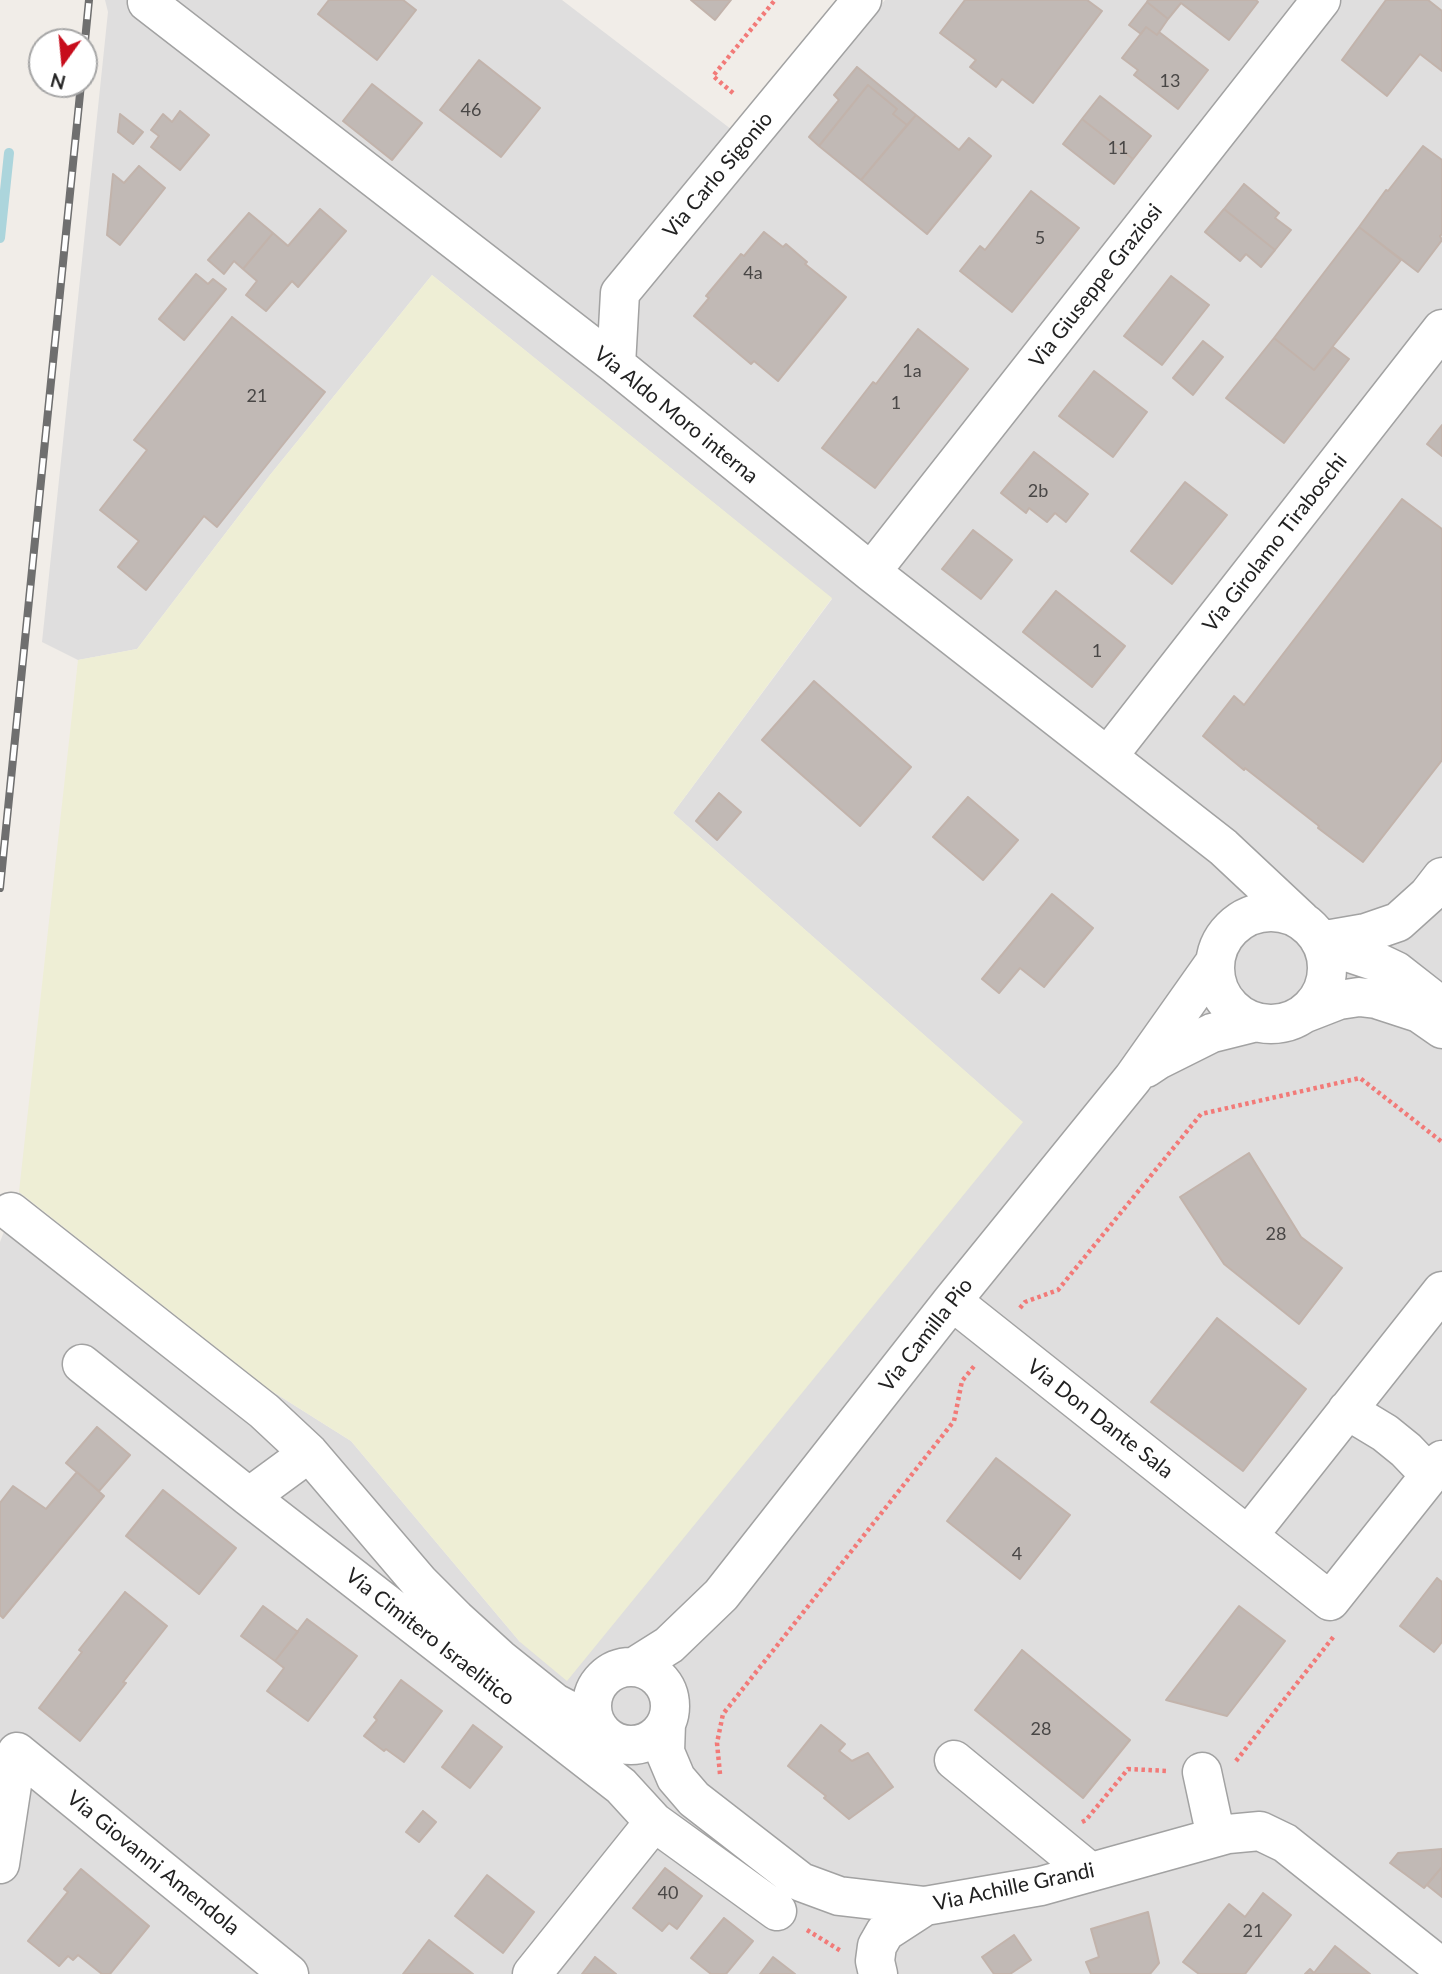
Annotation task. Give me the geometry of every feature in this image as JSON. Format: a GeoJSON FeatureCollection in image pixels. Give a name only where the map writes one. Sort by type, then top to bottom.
{"type":"FeatureCollection","features":[{"type":"Feature","properties":{"kind":"street","name":"Via Carlo Sigonio"},"geometry":{"type":"LineString","coordinates":[[616,365],[620,293],[862,0]]}},
{"type":"Feature","properties":{"kind":"street","name":"Via Giuseppe Graziosi"},"geometry":{"type":"LineString","coordinates":[[871,572],[1321,0]]}},
{"type":"Feature","properties":{"kind":"street","name":"Via Aldo Moro interna"},"geometry":{"type":"LineString","coordinates":[[147,2],[616,365],[871,572],[1203,830],[1314,936],[1396,971],[1431,998]]}},
{"type":"Feature","properties":{"kind":"street","name":"Via Girolamo Tiraboschi"},"geometry":{"type":"LineString","coordinates":[[1108,756],[1442,329]]}},
{"type":"Feature","properties":{"kind":"street","name":"Via Aldo Moro interna"},"geometry":{"type":"LineString","coordinates":[[1203,830],[1218,851],[1232,889],[1231,912],[1221,947]]}},
{"type":"Feature","properties":{"kind":"street"},"geometry":{"type":"LineString","coordinates":[[1314,936],[1366,933],[1398,922],[1435,886]]}},
{"type":"Feature","properties":{"kind":"street"},"geometry":{"type":"LineString","coordinates":[[1431,998],[1406,963],[1406,949],[1409,935],[1435,886]]}},
{"type":"Feature","properties":{"kind":"street"},"geometry":{"type":"LineString","coordinates":[[1303,1014],[1322,991],[1326,976],[1326,962],[1314,936],[1288,915],[1275,912],[1261,913],[1237,923],[1221,947],[1216,977],[1220,992],[1242,1016],[1256,1022],[1272,1024],[1288,1021],[1339,1000],[1359,997],[1401,1006],[1419,1013],[1442,1029]]}},
{"type":"Feature","properties":{"kind":"street","name":"Via Camilla Pio"},"geometry":{"type":"LineString","coordinates":[[634,1667],[669,1645],[721,1595],[952,1301],[1133,1078],[1221,947]]}},
{"type":"Feature","properties":{"kind":"street","name":"Via Camilla Pio"},"geometry":{"type":"LineString","coordinates":[[1133,1078],[1158,1060],[1212,1033],[1256,1022]]}},
{"type":"Feature","properties":{"kind":"street","name":"Via Cimitero Israelitico"},"geometry":{"type":"LineString","coordinates":[[11,1212],[264,1411],[309,1453],[420,1583],[456,1619],[555,1703],[608,1734]]}},
{"type":"Feature","properties":{"kind":"street"},"geometry":{"type":"LineString","coordinates":[[1248,1536],[1442,1291]]}},
{"type":"Feature","properties":{"kind":"street","name":"Via Don Dante Sala"},"geometry":{"type":"LineString","coordinates":[[952,1301],[1330,1601]]}},
{"type":"Feature","properties":{"kind":"street","name":"Via Cimitero Israelitico"},"geometry":{"type":"LineString","coordinates":[[82,1364],[621,1786],[654,1822],[776,1911]]}},
{"type":"Feature","properties":{"kind":"street"},"geometry":{"type":"LineString","coordinates":[[1330,1601],[1436,1468],[1347,1410]]}},
{"type":"Feature","properties":{"kind":"street"},"geometry":{"type":"LineString","coordinates":[[250,1497],[309,1453]]}},
{"type":"Feature","properties":{"kind":"street","name":"Via Camilla Pio"},"geometry":{"type":"LineString","coordinates":[[667,1707],[721,1595]]}},
{"type":"Feature","properties":{"kind":"street","name":"Via Cimitero Israelitico"},"geometry":{"type":"LineString","coordinates":[[500,1659],[574,1682],[599,1684]]}},
{"type":"Feature","properties":{"kind":"street"},"geometry":{"type":"LineString","coordinates":[[608,1734],[630,1745],[641,1744],[660,1732],[667,1707],[662,1682],[645,1669],[634,1667],[614,1671],[606,1676],[594,1693],[593,1715],[608,1734],[617,1759],[621,1786]]}},
{"type":"Feature","properties":{"kind":"street","name":"Via Achille Grandi"},"geometry":{"type":"LineString","coordinates":[[667,1707],[665,1752],[676,1778],[694,1799],[800,1882],[839,1896],[925,1906],[1041,1886],[1216,1837],[1260,1831],[1285,1843],[1442,1968]]}},
{"type":"Feature","properties":{"kind":"street","name":"Via Giovanni Amendola"},"geometry":{"type":"LineString","coordinates":[[0,1864],[17,1752],[289,1974]]}},
{"type":"Feature","properties":{"kind":"street"},"geometry":{"type":"LineString","coordinates":[[954,1760],[1090,1872]]}},
{"type":"Feature","properties":{"kind":"street"},"geometry":{"type":"LineString","coordinates":[[1202,1772],[1216,1837]]}},
{"type":"Feature","properties":{"kind":"street"},"geometry":{"type":"LineString","coordinates":[[532,1974],[654,1822]]}},
{"type":"Feature","properties":{"kind":"street"},"geometry":{"type":"LineString","coordinates":[[877,1974],[877,1946],[885,1932],[925,1906]]}},
{"type":"Feature","properties":{"kind":"path"},"geometry":{"type":"LineString","coordinates":[[733,93],[713,76],[775,0]]}},
{"type":"Feature","properties":{"kind":"path"},"geometry":{"type":"LineString","coordinates":[[720,1778],[717,1743],[723,1714],[954,1422],[962,1381],[1025,1302],[1058,1290],[1200,1114],[1360,1077],[1442,1142]]}},
{"type":"Feature","properties":{"kind":"path"},"geometry":{"type":"LineString","coordinates":[[1051,1840],[1086,1820],[1128,1769],[1227,1773],[1337,1633],[1330,1601]]}},
{"type":"Feature","properties":{"kind":"path"},"geometry":{"type":"LineString","coordinates":[[776,1911],[877,1974]]}},
{"type":"Feature","properties":{"kind":"shaded area"},"geometry":{"type":"Polygon","coordinates":[[[105,0],[562,0],[761,152],[885,0],[1442,0],[1442,1974],[0,1974],[0,1242],[19,1192],[270,1390],[351,1441],[520,1642],[1022,1122],[673,813],[832,599],[432,275],[270,475],[137,649],[78,660],[42,642],[108,12],[105,0]]]}},
{"type":"Feature","properties":{"kind":"green space"},"geometry":{"type":"Polygon","coordinates":[[[432,275],[832,598],[673,813],[1023,1122],[567,1681],[520,1642],[351,1441],[270,1390],[19,1192],[78,660],[137,649],[270,475],[432,275]]]}},
{"type":"Feature","properties":{"kind":"building"},"geometry":{"type":"Polygon","coordinates":[[[329,0],[403,0],[416,10],[377,60],[318,14],[329,0]]]}},
{"type":"Feature","properties":{"kind":"building"},"geometry":{"type":"Polygon","coordinates":[[[691,0],[731,0],[715,20],[691,0]]]}},
{"type":"Feature","properties":{"kind":"building"},"geometry":{"type":"Polygon","coordinates":[[[965,0],[1087,0],[1102,11],[1033,103],[1002,79],[996,87],[970,67],[976,60],[940,33],[965,0]]]}},
{"type":"Feature","properties":{"kind":"building"},"geometry":{"type":"Polygon","coordinates":[[[1386,0],[1428,0],[1442,11],[1442,71],[1420,54],[1387,96],[1342,60],[1386,0]]]}},
{"type":"Feature","properties":{"kind":"building"},"geometry":{"type":"Polygon","coordinates":[[[1147,2],[1258,2],[1229,40],[1181,3],[1168,19],[1147,2]]]}},
{"type":"Feature","properties":{"kind":"building"},"geometry":{"type":"Polygon","coordinates":[[[1147,2],[1168,19],[1157,35],[1146,27],[1141,34],[1129,25],[1147,2]]]}},
{"type":"Feature","properties":{"kind":"building"},"geometry":{"type":"Polygon","coordinates":[[[1146,27],[1157,35],[1159,32],[1208,70],[1178,109],[1134,75],[1138,70],[1122,58],[1146,27]]]}},
{"type":"Feature","properties":{"kind":"building"},"geometry":{"type":"Polygon","coordinates":[[[479,60],[540,108],[501,157],[440,110],[479,60]]]}},
{"type":"Feature","properties":{"kind":"building"},"geometry":{"type":"Polygon","coordinates":[[[857,67],[916,115],[907,125],[893,114],[897,109],[868,85],[819,146],[809,137],[839,100],[834,95],[857,67]]]}},
{"type":"Feature","properties":{"kind":"building"},"geometry":{"type":"Polygon","coordinates":[[[372,84],[422,123],[392,160],[343,121],[372,84]]]}},
{"type":"Feature","properties":{"kind":"building"},"geometry":{"type":"Polygon","coordinates":[[[868,85],[897,109],[893,114],[907,125],[861,180],[819,146],[868,85]]]}},
{"type":"Feature","properties":{"kind":"building"},"geometry":{"type":"Polygon","coordinates":[[[1100,96],[1151,136],[1133,159],[1082,119],[1100,96]]]}},
{"type":"Feature","properties":{"kind":"building"},"geometry":{"type":"Polygon","coordinates":[[[180,111],[209,135],[180,170],[151,147],[159,136],[151,130],[163,114],[172,122],[180,111]]]}},
{"type":"Feature","properties":{"kind":"building"},"geometry":{"type":"Polygon","coordinates":[[[120,114],[143,132],[133,144],[118,132],[120,114]]]}},
{"type":"Feature","properties":{"kind":"building"},"geometry":{"type":"Polygon","coordinates":[[[916,115],[959,150],[969,138],[991,156],[927,234],[861,180],[916,115]]]}},
{"type":"Feature","properties":{"kind":"building"},"geometry":{"type":"Polygon","coordinates":[[[1082,119],[1133,159],[1114,184],[1063,144],[1082,119]]]}},
{"type":"Feature","properties":{"kind":"building"},"geometry":{"type":"Polygon","coordinates":[[[1423,146],[1442,160],[1442,240],[1418,272],[1359,227],[1423,146]]]}},
{"type":"Feature","properties":{"kind":"building"},"geometry":{"type":"Polygon","coordinates":[[[139,166],[165,188],[120,245],[107,235],[113,174],[124,183],[139,166]]]}},
{"type":"Feature","properties":{"kind":"building"},"geometry":{"type":"Polygon","coordinates":[[[1244,184],[1279,213],[1275,218],[1291,230],[1275,250],[1224,209],[1244,184]]]}},
{"type":"Feature","properties":{"kind":"building"},"geometry":{"type":"Polygon","coordinates":[[[1031,191],[1079,228],[1012,312],[960,271],[980,246],[985,250],[1031,191]]]}},
{"type":"Feature","properties":{"kind":"building"},"geometry":{"type":"Polygon","coordinates":[[[320,209],[346,231],[298,287],[292,281],[266,311],[246,295],[257,281],[243,269],[273,233],[288,246],[320,209]]]}},
{"type":"Feature","properties":{"kind":"building"},"geometry":{"type":"Polygon","coordinates":[[[1224,209],[1275,250],[1261,267],[1246,254],[1240,261],[1205,232],[1224,209]]]}},
{"type":"Feature","properties":{"kind":"building"},"geometry":{"type":"Polygon","coordinates":[[[249,213],[273,233],[243,269],[234,261],[224,274],[208,260],[249,213]]]}},
{"type":"Feature","properties":{"kind":"building"},"geometry":{"type":"Polygon","coordinates":[[[1359,227],[1401,260],[1314,370],[1274,338],[1359,227]]]}},
{"type":"Feature","properties":{"kind":"building"},"geometry":{"type":"Polygon","coordinates":[[[764,232],[783,247],[786,244],[807,262],[805,264],[846,297],[778,381],[754,361],[751,364],[694,316],[709,298],[706,296],[741,254],[744,256],[764,232]]]}},
{"type":"Feature","properties":{"kind":"building"},"geometry":{"type":"Polygon","coordinates":[[[196,274],[208,284],[213,279],[226,289],[184,340],[159,319],[196,274]]]}},
{"type":"Feature","properties":{"kind":"building"},"geometry":{"type":"Polygon","coordinates":[[[1171,276],[1209,305],[1162,365],[1124,336],[1171,276]]]}},
{"type":"Feature","properties":{"kind":"building"},"geometry":{"type":"Polygon","coordinates":[[[232,317],[325,392],[217,527],[204,516],[146,590],[118,567],[139,541],[100,510],[147,450],[134,440],[232,317]]]}},
{"type":"Feature","properties":{"kind":"building"},"geometry":{"type":"Polygon","coordinates":[[[918,329],[968,369],[875,488],[822,448],[918,329]]]}},
{"type":"Feature","properties":{"kind":"building"},"geometry":{"type":"Polygon","coordinates":[[[1274,338],[1314,370],[1333,347],[1349,359],[1284,443],[1226,398],[1274,338]]]}},
{"type":"Feature","properties":{"kind":"building"},"geometry":{"type":"Polygon","coordinates":[[[1203,341],[1223,357],[1193,395],[1173,378],[1203,341]]]}},
{"type":"Feature","properties":{"kind":"building"},"geometry":{"type":"Polygon","coordinates":[[[1094,371],[1147,412],[1113,457],[1059,416],[1094,371]]]}},
{"type":"Feature","properties":{"kind":"building"},"geometry":{"type":"Polygon","coordinates":[[[1442,425],[1442,456],[1427,444],[1442,425]]]}},
{"type":"Feature","properties":{"kind":"building"},"geometry":{"type":"Polygon","coordinates":[[[1034,452],[1088,494],[1066,522],[1055,513],[1047,522],[1029,508],[1026,513],[1001,493],[1034,452]]]}},
{"type":"Feature","properties":{"kind":"building"},"geometry":{"type":"Polygon","coordinates":[[[1185,482],[1227,515],[1172,584],[1131,551],[1185,482]]]}},
{"type":"Feature","properties":{"kind":"building"},"geometry":{"type":"Polygon","coordinates":[[[1402,499],[1442,529],[1442,760],[1363,862],[1203,736],[1234,696],[1244,705],[1402,499]]]}},
{"type":"Feature","properties":{"kind":"building"},"geometry":{"type":"Polygon","coordinates":[[[973,530],[1012,560],[981,599],[942,569],[973,530]]]}},
{"type":"Feature","properties":{"kind":"building"},"geometry":{"type":"Polygon","coordinates":[[[1056,591],[1125,646],[1092,687],[1023,632],[1056,591]]]}},
{"type":"Feature","properties":{"kind":"building"},"geometry":{"type":"Polygon","coordinates":[[[814,681],[911,767],[860,826],[762,740],[814,681]]]}},
{"type":"Feature","properties":{"kind":"building"},"geometry":{"type":"Polygon","coordinates":[[[719,793],[741,812],[717,840],[696,821],[719,793]]]}},
{"type":"Feature","properties":{"kind":"building"},"geometry":{"type":"Polygon","coordinates":[[[968,797],[1018,840],[983,880],[933,837],[968,797]]]}},
{"type":"Feature","properties":{"kind":"building"},"geometry":{"type":"Polygon","coordinates":[[[1052,894],[1093,928],[1044,987],[1020,968],[999,993],[982,979],[1052,894]]]}},
{"type":"Feature","properties":{"kind":"building"},"geometry":{"type":"Polygon","coordinates":[[[1249,1153],[1301,1237],[1342,1268],[1299,1324],[1224,1264],[1180,1197],[1249,1153]]]}},
{"type":"Feature","properties":{"kind":"building"},"geometry":{"type":"Polygon","coordinates":[[[1217,1318],[1306,1389],[1243,1471],[1151,1402],[1217,1318]]]}},
{"type":"Feature","properties":{"kind":"building"},"geometry":{"type":"Polygon","coordinates":[[[97,1427],[130,1455],[99,1491],[66,1463],[97,1427]]]}},
{"type":"Feature","properties":{"kind":"building"},"geometry":{"type":"Polygon","coordinates":[[[996,1458],[1070,1515],[1020,1579],[947,1521],[996,1458]]]}},
{"type":"Feature","properties":{"kind":"building"},"geometry":{"type":"Polygon","coordinates":[[[77,1472],[104,1496],[3,1618],[0,1615],[0,1503],[13,1486],[46,1509],[77,1472]]]}},
{"type":"Feature","properties":{"kind":"building"},"geometry":{"type":"Polygon","coordinates":[[[163,1490],[236,1548],[199,1594],[126,1536],[163,1490]]]}},
{"type":"Feature","properties":{"kind":"building"},"geometry":{"type":"Polygon","coordinates":[[[1437,1578],[1442,1582],[1442,1642],[1434,1652],[1400,1626],[1437,1578]]]}},
{"type":"Feature","properties":{"kind":"building"},"geometry":{"type":"Polygon","coordinates":[[[125,1592],[167,1626],[80,1741],[39,1708],[82,1652],[79,1650],[125,1592]]]}},
{"type":"Feature","properties":{"kind":"building"},"geometry":{"type":"Polygon","coordinates":[[[263,1606],[298,1632],[275,1661],[241,1636],[263,1606]]]}},
{"type":"Feature","properties":{"kind":"building"},"geometry":{"type":"Polygon","coordinates":[[[1239,1606],[1285,1641],[1227,1716],[1166,1700],[1239,1606]]]}},
{"type":"Feature","properties":{"kind":"building"},"geometry":{"type":"Polygon","coordinates":[[[307,1619],[357,1656],[308,1721],[267,1691],[284,1668],[275,1661],[307,1619]]]}},
{"type":"Feature","properties":{"kind":"building"},"geometry":{"type":"Polygon","coordinates":[[[1022,1650],[1130,1740],[1083,1798],[975,1710],[1022,1650]]]}},
{"type":"Feature","properties":{"kind":"building"},"geometry":{"type":"Polygon","coordinates":[[[401,1680],[442,1711],[404,1762],[364,1736],[377,1720],[374,1717],[401,1680]]]}},
{"type":"Feature","properties":{"kind":"building"},"geometry":{"type":"Polygon","coordinates":[[[473,1725],[502,1747],[470,1788],[442,1767],[473,1725]]]}},
{"type":"Feature","properties":{"kind":"building"},"geometry":{"type":"Polygon","coordinates":[[[821,1725],[845,1744],[839,1751],[852,1761],[868,1753],[893,1787],[849,1819],[824,1798],[826,1796],[788,1766],[821,1725]]]}},
{"type":"Feature","properties":{"kind":"building"},"geometry":{"type":"Polygon","coordinates":[[[423,1811],[436,1822],[419,1842],[406,1832],[423,1811]]]}},
{"type":"Feature","properties":{"kind":"building"},"geometry":{"type":"Polygon","coordinates":[[[1442,1849],[1442,1867],[1424,1888],[1390,1863],[1398,1853],[1442,1849]]]}},
{"type":"Feature","properties":{"kind":"building"},"geometry":{"type":"Polygon","coordinates":[[[1442,1867],[1442,1897],[1427,1885],[1442,1867]]]}},
{"type":"Feature","properties":{"kind":"building"},"geometry":{"type":"Polygon","coordinates":[[[665,1868],[702,1896],[677,1929],[669,1923],[662,1931],[633,1908],[665,1868]]]}},
{"type":"Feature","properties":{"kind":"building"},"geometry":{"type":"Polygon","coordinates":[[[81,1869],[149,1926],[110,1974],[102,1974],[78,1955],[73,1960],[68,1956],[59,1966],[28,1941],[68,1892],[64,1889],[81,1869]]]}},
{"type":"Feature","properties":{"kind":"building"},"geometry":{"type":"Polygon","coordinates":[[[487,1875],[534,1912],[503,1953],[455,1916],[487,1875]]]}},
{"type":"Feature","properties":{"kind":"building"},"geometry":{"type":"Polygon","coordinates":[[[1263,1893],[1291,1915],[1245,1974],[1199,1974],[1183,1962],[1229,1904],[1245,1917],[1263,1893]]]}},
{"type":"Feature","properties":{"kind":"building"},"geometry":{"type":"Polygon","coordinates":[[[1148,1912],[1159,1963],[1150,1974],[1091,1974],[1086,1962],[1099,1957],[1091,1929],[1148,1912]]]}},
{"type":"Feature","properties":{"kind":"building"},"geometry":{"type":"Polygon","coordinates":[[[724,1918],[753,1941],[726,1974],[711,1974],[691,1958],[724,1918]]]}},
{"type":"Feature","properties":{"kind":"building"},"geometry":{"type":"Polygon","coordinates":[[[1014,1935],[1031,1960],[1010,1974],[994,1974],[982,1957],[1014,1935]]]}},
{"type":"Feature","properties":{"kind":"building"},"geometry":{"type":"Polygon","coordinates":[[[429,1940],[434,1944],[473,1974],[403,1974],[429,1940]]]}},
{"type":"Feature","properties":{"kind":"building"},"geometry":{"type":"Polygon","coordinates":[[[1335,1946],[1370,1974],[1305,1974],[1310,1969],[1314,1973],[1335,1946]]]}},
{"type":"Feature","properties":{"kind":"building"},"geometry":{"type":"Polygon","coordinates":[[[595,1957],[616,1974],[582,1974],[595,1957]]]}},
{"type":"Feature","properties":{"kind":"building"},"geometry":{"type":"Polygon","coordinates":[[[773,1957],[795,1974],[760,1974],[773,1957]]]}},
{"type":"Feature","properties":{"kind":"waterway"},"geometry":{"type":"LineString","coordinates":[[0,238],[9,153]]}},
{"type":"Feature","properties":{"kind":"railway"},"geometry":{"type":"LineString","coordinates":[[86,28],[89,0]]}},
{"type":"Feature","properties":{"kind":"railway"},"geometry":{"type":"LineString","coordinates":[[0,888],[80,98]]}}]}
